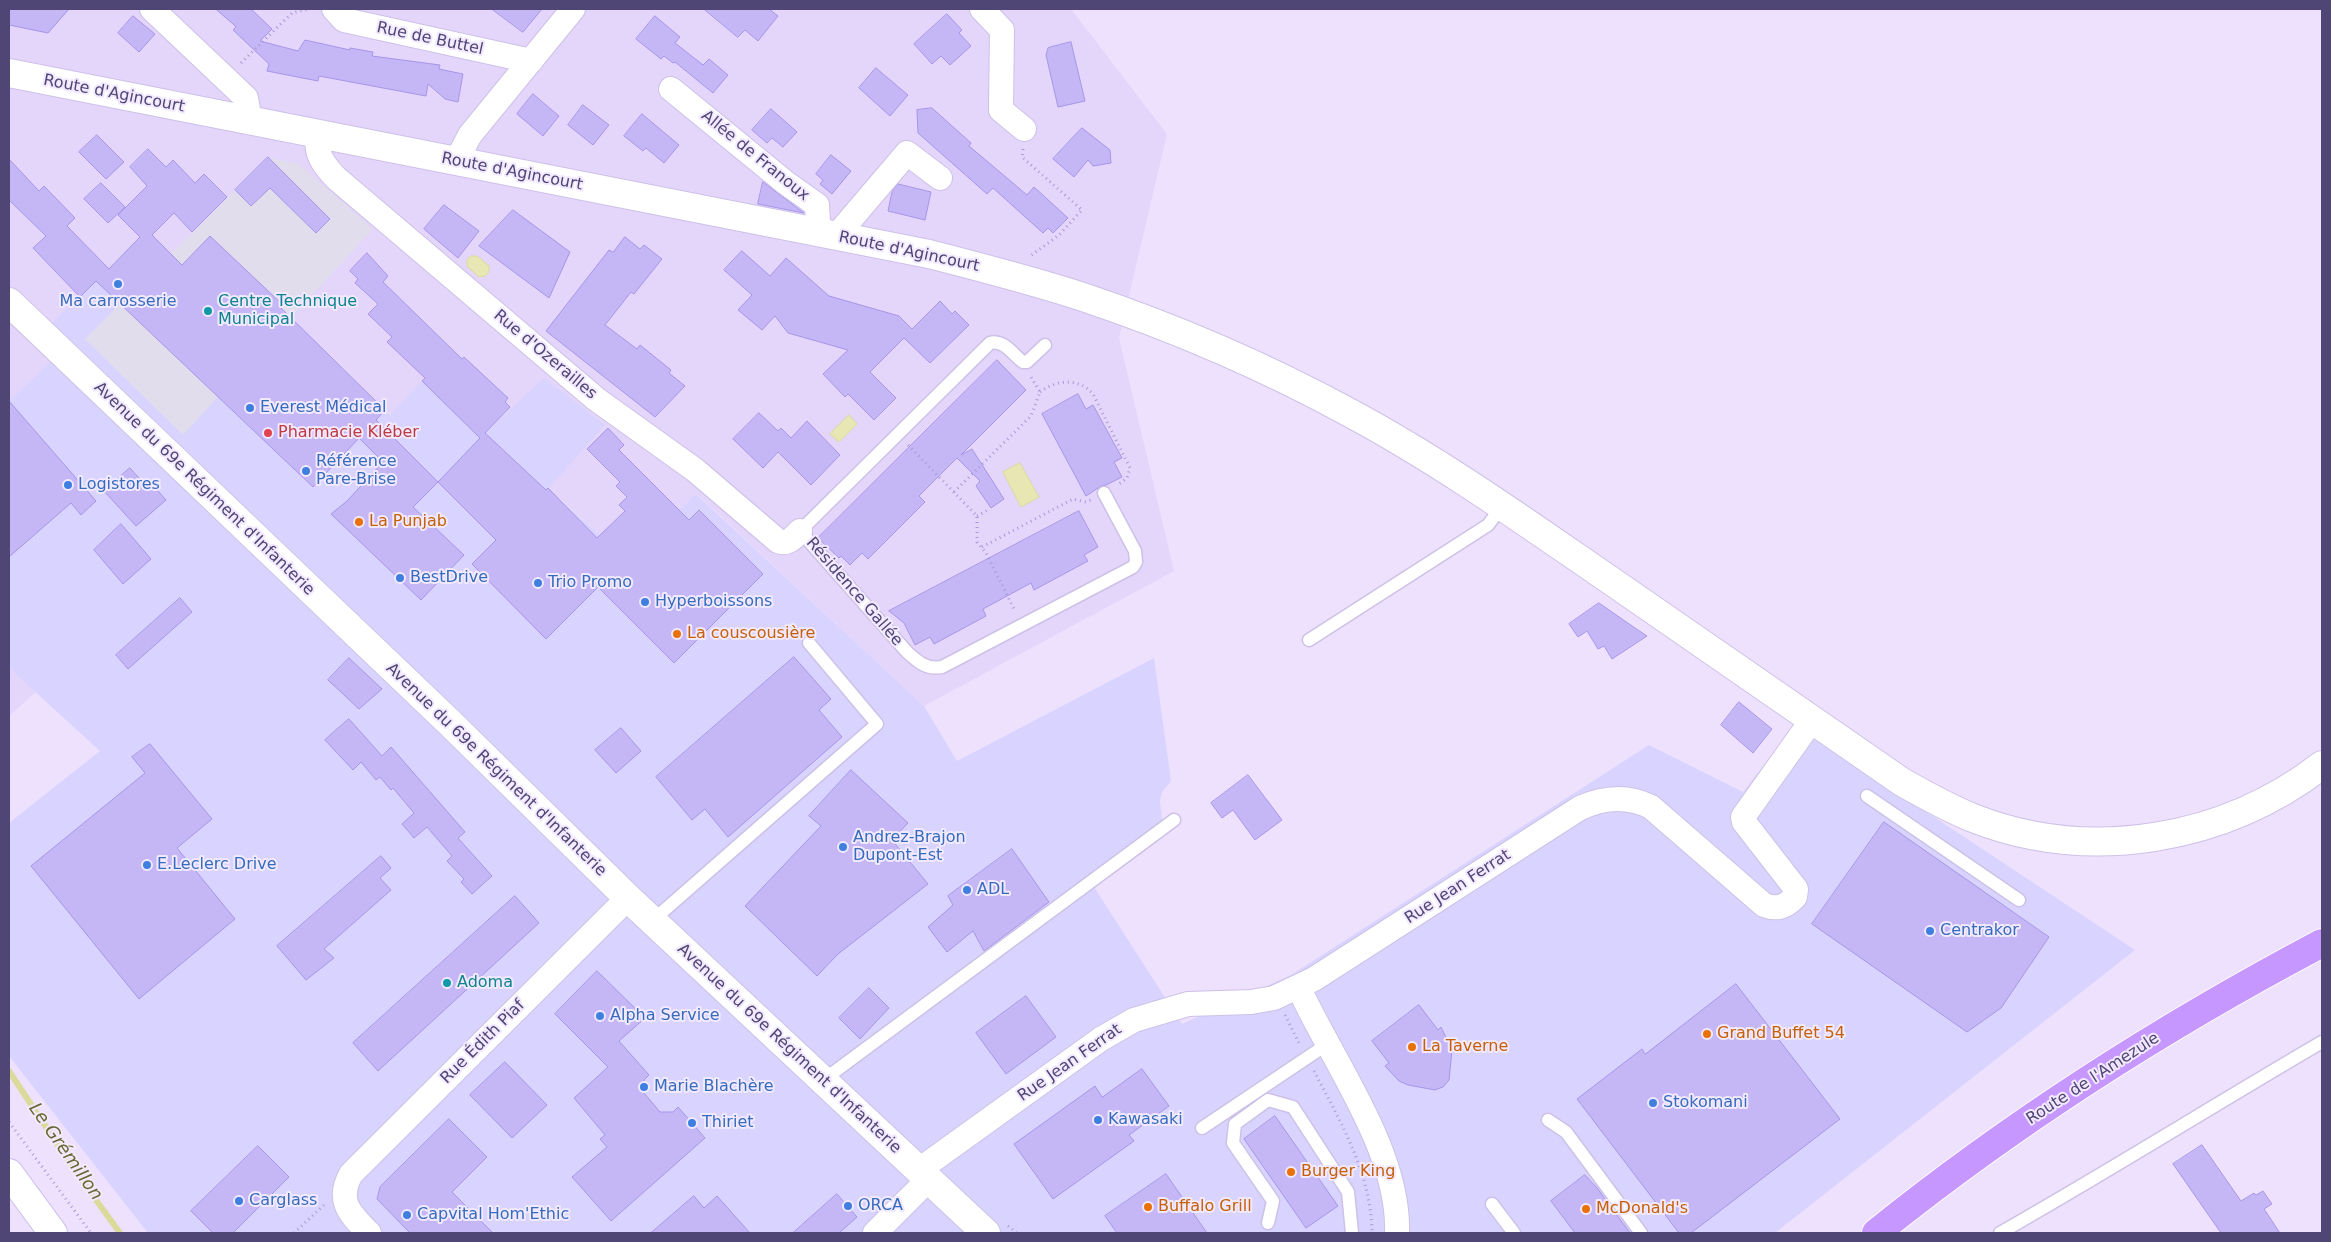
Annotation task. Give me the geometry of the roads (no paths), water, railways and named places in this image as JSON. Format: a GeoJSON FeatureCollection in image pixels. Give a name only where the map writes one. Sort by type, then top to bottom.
{"type":"FeatureCollection","features":[{"type":"Feature","properties":{"kind":"main road","name":"Route de l'Amezule"},"geometry":{"type":"LineString","coordinates":[[1876,1233],[1926,1192],[2067,1093],[2227,995],[2322,943]]}},
{"type":"Feature","properties":{"kind":"street"},"geometry":{"type":"LineString","coordinates":[[152,9],[246,98],[250,121]]}},
{"type":"Feature","properties":{"kind":"street","name":"Rue de Buttel"},"geometry":{"type":"LineString","coordinates":[[334,9],[344,20],[530,61]]}},
{"type":"Feature","properties":{"kind":"street"},"geometry":{"type":"LineString","coordinates":[[459,161],[470,135],[573,9]]}},
{"type":"Feature","properties":{"kind":"street"},"geometry":{"type":"LineString","coordinates":[[982,9],[1002,30],[1001,110],[1024,129]]}},
{"type":"Feature","properties":{"kind":"street","name":"Route d'Agincourt"},"geometry":{"type":"LineString","coordinates":[[9,74],[929,254],[1013,276],[1081,297],[1153,323],[1272,375],[1351,413],[1407,445],[1502,506],[1902,782],[1937,802],[2001,827],[2071,839],[2148,840],[2196,830],[2268,800],[2322,765]]}},
{"type":"Feature","properties":{"kind":"street","name":"Allée de Franoux"},"geometry":{"type":"LineString","coordinates":[[672,89],[786,183],[817,205],[818,222],[815,232]]}},
{"type":"Feature","properties":{"kind":"street","name":"Rue d'Ozerailles"},"geometry":{"type":"LineString","coordinates":[[318,135],[317,152],[324,166],[336,178],[596,399],[695,470],[778,541],[783,543],[790,541],[800,531]]}},
{"type":"Feature","properties":{"kind":"street"},"geometry":{"type":"LineString","coordinates":[[842,237],[844,227],[907,153],[940,178]]}},
{"type":"Feature","properties":{"kind":"street","name":"Avenue du 69e Régiment d'Infanterie"},"geometry":{"type":"LineString","coordinates":[[9,302],[443,717],[652,921],[822,1081],[923,1175],[994,1227]]}},
{"type":"Feature","properties":{"kind":"street","name":"Rue Jean Ferrat"},"geometry":{"type":"LineString","coordinates":[[875,1233],[923,1175],[1101,1039],[1134,1020],[1188,1004],[1251,1002],[1288,998],[1580,808],[1604,800],[1631,800],[1651,807],[1764,905],[1774,909],[1785,906],[1795,897],[1796,889],[1744,822],[1743,817],[1812,720]]}},
{"type":"Feature","properties":{"kind":"street","name":"Rue Édith Piaf"},"geometry":{"type":"LineString","coordinates":[[369,1233],[350,1213],[344,1190],[350,1174],[628,898]]}},
{"type":"Feature","properties":{"kind":"street"},"geometry":{"type":"LineString","coordinates":[[1288,998],[1326,1045],[1373,1133],[1393,1190],[1397,1233]]}},
{"type":"Feature","properties":{"kind":"street"},"geometry":{"type":"LineString","coordinates":[[9,1173],[53,1233]]}},
{"type":"Feature","properties":{"kind":"lane","name":"Résidence Gallée"},"geometry":{"type":"LineString","coordinates":[[1044,345],[1027,362],[1019,359],[999,343],[990,343],[800,531],[907,652],[924,666],[935,668],[942,667],[1133,566],[1136,562],[1135,551],[1104,493]]}},
{"type":"Feature","properties":{"kind":"lane"},"geometry":{"type":"LineString","coordinates":[[1309,640],[1488,525],[1502,506]]}},
{"type":"Feature","properties":{"kind":"lane"},"geometry":{"type":"LineString","coordinates":[[652,921],[877,724],[808,644]]}},
{"type":"Feature","properties":{"kind":"lane"},"geometry":{"type":"LineString","coordinates":[[1867,796],[2020,900]]}},
{"type":"Feature","properties":{"kind":"lane"},"geometry":{"type":"LineString","coordinates":[[822,1081],[1174,820]]}},
{"type":"Feature","properties":{"kind":"lane"},"geometry":{"type":"LineString","coordinates":[[2000,1233],[2098,1177],[2216,1103],[2322,1042]]}},
{"type":"Feature","properties":{"kind":"lane"},"geometry":{"type":"LineString","coordinates":[[1202,1128],[1326,1045]]}},
{"type":"Feature","properties":{"kind":"lane"},"geometry":{"type":"LineString","coordinates":[[1268,1224],[1273,1202],[1233,1143],[1235,1124],[1268,1100],[1293,1107],[1348,1192],[1352,1233]]}},
{"type":"Feature","properties":{"kind":"lane"},"geometry":{"type":"LineString","coordinates":[[1548,1120],[1566,1132],[1640,1233]]}},
{"type":"Feature","properties":{"kind":"lane"},"geometry":{"type":"LineString","coordinates":[[1492,1204],[1514,1233]]}},
{"type":"Feature","properties":{"kind":"waterway","name":"Le Grémillon"},"geometry":{"type":"LineString","coordinates":[[9,1071],[75,1171],[120,1233]]}},
{"type":"Feature","properties":{"kind":"place","name":"Ma carrosserie"},"geometry":{"type":"Point","coordinates":[118,284]}},
{"type":"Feature","properties":{"kind":"place","name":"Centre Technique Municipal"},"geometry":{"type":"Point","coordinates":[208,311]}},
{"type":"Feature","properties":{"kind":"place","name":"Everest Médical"},"geometry":{"type":"Point","coordinates":[250,408]}},
{"type":"Feature","properties":{"kind":"place","name":"Pharmacie Kléber"},"geometry":{"type":"Point","coordinates":[268,433]}},
{"type":"Feature","properties":{"kind":"place","name":"Référence Pare-Brise"},"geometry":{"type":"Point","coordinates":[306,471]}},
{"type":"Feature","properties":{"kind":"place","name":"Logistores"},"geometry":{"type":"Point","coordinates":[68,485]}},
{"type":"Feature","properties":{"kind":"place","name":"La Punjab"},"geometry":{"type":"Point","coordinates":[359,522]}},
{"type":"Feature","properties":{"kind":"place","name":"BestDrive"},"geometry":{"type":"Point","coordinates":[400,578]}},
{"type":"Feature","properties":{"kind":"place","name":"Trio Promo"},"geometry":{"type":"Point","coordinates":[538,583]}},
{"type":"Feature","properties":{"kind":"place","name":"Hyperboissons"},"geometry":{"type":"Point","coordinates":[645,602]}},
{"type":"Feature","properties":{"kind":"place","name":"La couscousière"},"geometry":{"type":"Point","coordinates":[677,634]}},
{"type":"Feature","properties":{"kind":"place","name":"Andrez-Brajon Dupont-Est"},"geometry":{"type":"Point","coordinates":[843,847]}},
{"type":"Feature","properties":{"kind":"place","name":"E.Leclerc Drive"},"geometry":{"type":"Point","coordinates":[147,865]}},
{"type":"Feature","properties":{"kind":"place","name":"ADL"},"geometry":{"type":"Point","coordinates":[967,890]}},
{"type":"Feature","properties":{"kind":"place","name":"Centrakor"},"geometry":{"type":"Point","coordinates":[1930,931]}},
{"type":"Feature","properties":{"kind":"place","name":"Adoma"},"geometry":{"type":"Point","coordinates":[447,983]}},
{"type":"Feature","properties":{"kind":"place","name":"Alpha Service"},"geometry":{"type":"Point","coordinates":[600,1016]}},
{"type":"Feature","properties":{"kind":"place","name":"Grand Buffet 54"},"geometry":{"type":"Point","coordinates":[1707,1034]}},
{"type":"Feature","properties":{"kind":"place","name":"La Taverne"},"geometry":{"type":"Point","coordinates":[1412,1047]}},
{"type":"Feature","properties":{"kind":"place","name":"Marie Blachère"},"geometry":{"type":"Point","coordinates":[644,1087]}},
{"type":"Feature","properties":{"kind":"place","name":"Stokomani"},"geometry":{"type":"Point","coordinates":[1653,1103]}},
{"type":"Feature","properties":{"kind":"place","name":"Kawasaki"},"geometry":{"type":"Point","coordinates":[1098,1120]}},
{"type":"Feature","properties":{"kind":"place","name":"Thiriet"},"geometry":{"type":"Point","coordinates":[692,1123]}},
{"type":"Feature","properties":{"kind":"place","name":"Burger King"},"geometry":{"type":"Point","coordinates":[1291,1172]}},
{"type":"Feature","properties":{"kind":"place","name":"Carglass"},"geometry":{"type":"Point","coordinates":[239,1201]}},
{"type":"Feature","properties":{"kind":"place","name":"ORCA"},"geometry":{"type":"Point","coordinates":[848,1206]}},
{"type":"Feature","properties":{"kind":"place","name":"Buffalo Grill"},"geometry":{"type":"Point","coordinates":[1148,1207]}},
{"type":"Feature","properties":{"kind":"place","name":"McDonald's"},"geometry":{"type":"Point","coordinates":[1586,1209]}},
{"type":"Feature","properties":{"kind":"place","name":"Capvital Hom'Ethic"},"geometry":{"type":"Point","coordinates":[407,1215]}}]}
